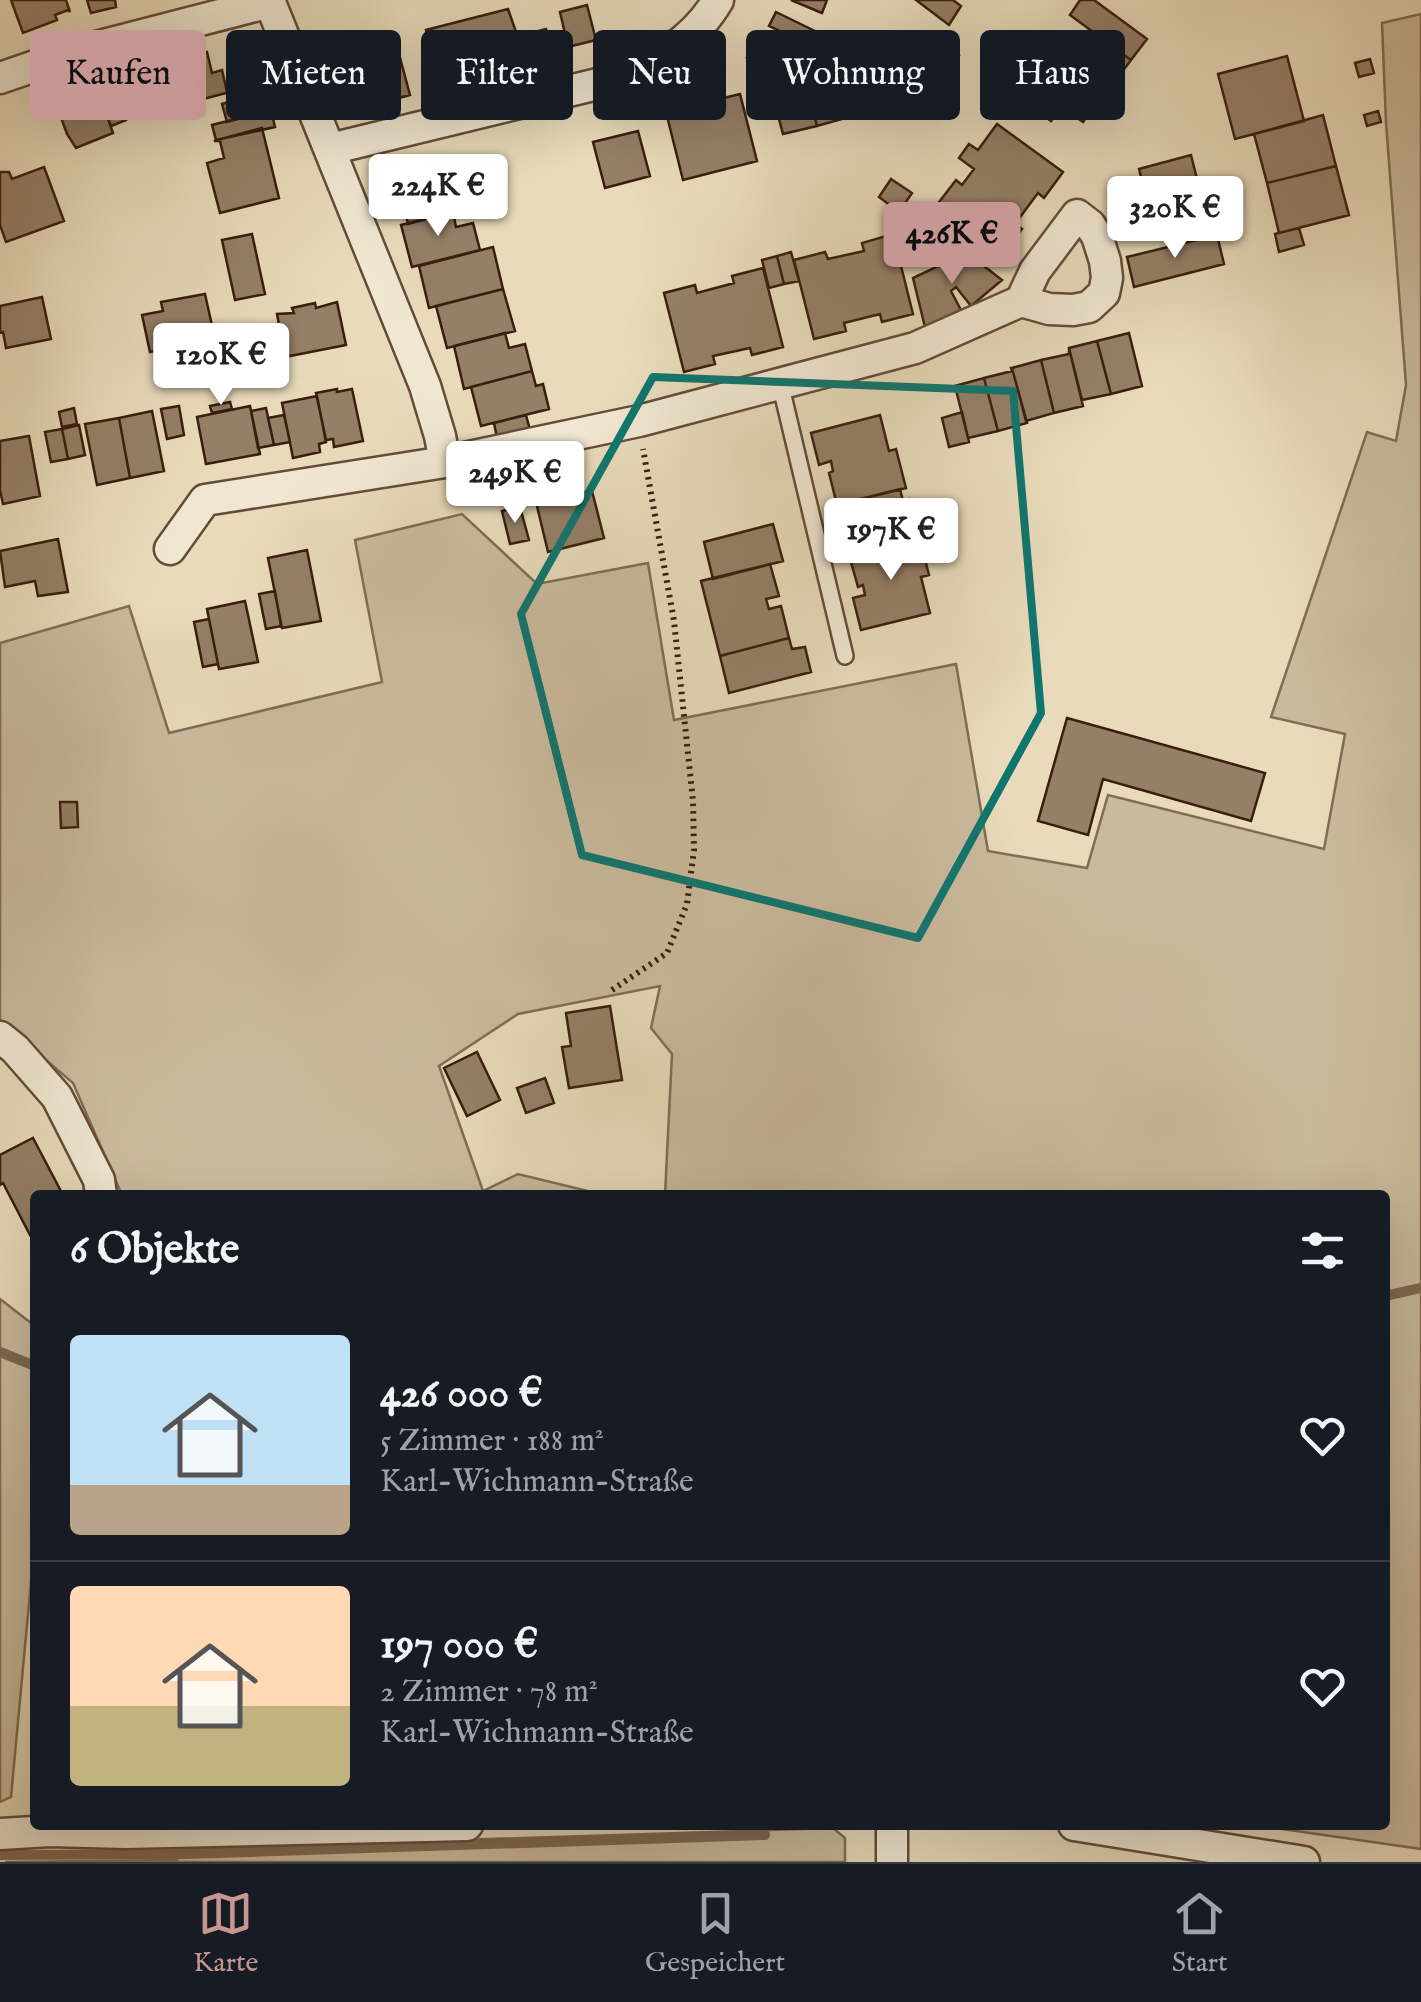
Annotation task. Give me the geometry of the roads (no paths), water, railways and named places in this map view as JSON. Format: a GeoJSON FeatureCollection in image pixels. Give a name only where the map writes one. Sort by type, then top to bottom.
{"type":"FeatureCollection","features":[{"type":"Feature","properties":{"kind":"street"},"geometry":{"type":"LineString","coordinates":[[330,148],[614,80],[647,66],[682,42],[718,0]]}},
{"type":"Feature","properties":{"kind":"street"},"geometry":{"type":"LineString","coordinates":[[0,78],[73,53],[269,1],[425,386],[445,462]]}},
{"type":"Feature","properties":{"kind":"street"},"geometry":{"type":"LineString","coordinates":[[170,548],[205,500],[445,462],[639,422],[915,348],[1021,302]]}},
{"type":"Feature","properties":{"kind":"street"},"geometry":{"type":"LineString","coordinates":[[0,1038],[15,1049],[57,1097],[99,1180],[100,1190]]}},
{"type":"Feature","properties":{"kind":"street"},"geometry":{"type":"LineString","coordinates":[[0,1834],[33,1830]]}},
{"type":"Feature","properties":{"kind":"street"},"geometry":{"type":"LineString","coordinates":[[80,1830],[254,1830]]}},
{"type":"Feature","properties":{"kind":"street"},"geometry":{"type":"LineString","coordinates":[[892,1830],[892,1862]]}},
{"type":"Feature","properties":{"kind":"street"},"geometry":{"type":"LineString","coordinates":[[1105,1830],[1304,1862]]}},
{"type":"Feature","properties":{"kind":"lane"},"geometry":{"type":"LineString","coordinates":[[780,383],[845,656]]}},
{"type":"Feature","properties":{"kind":"waterway"},"geometry":{"type":"LineString","coordinates":[[1390,1295],[1421,1288]]}},
{"type":"Feature","properties":{"kind":"waterway"},"geometry":{"type":"LineString","coordinates":[[0,1352],[30,1364]]}},
{"type":"Feature","properties":{"kind":"waterway"},"geometry":{"type":"LineString","coordinates":[[0,1855],[185,1854],[765,1835]]}}]}
